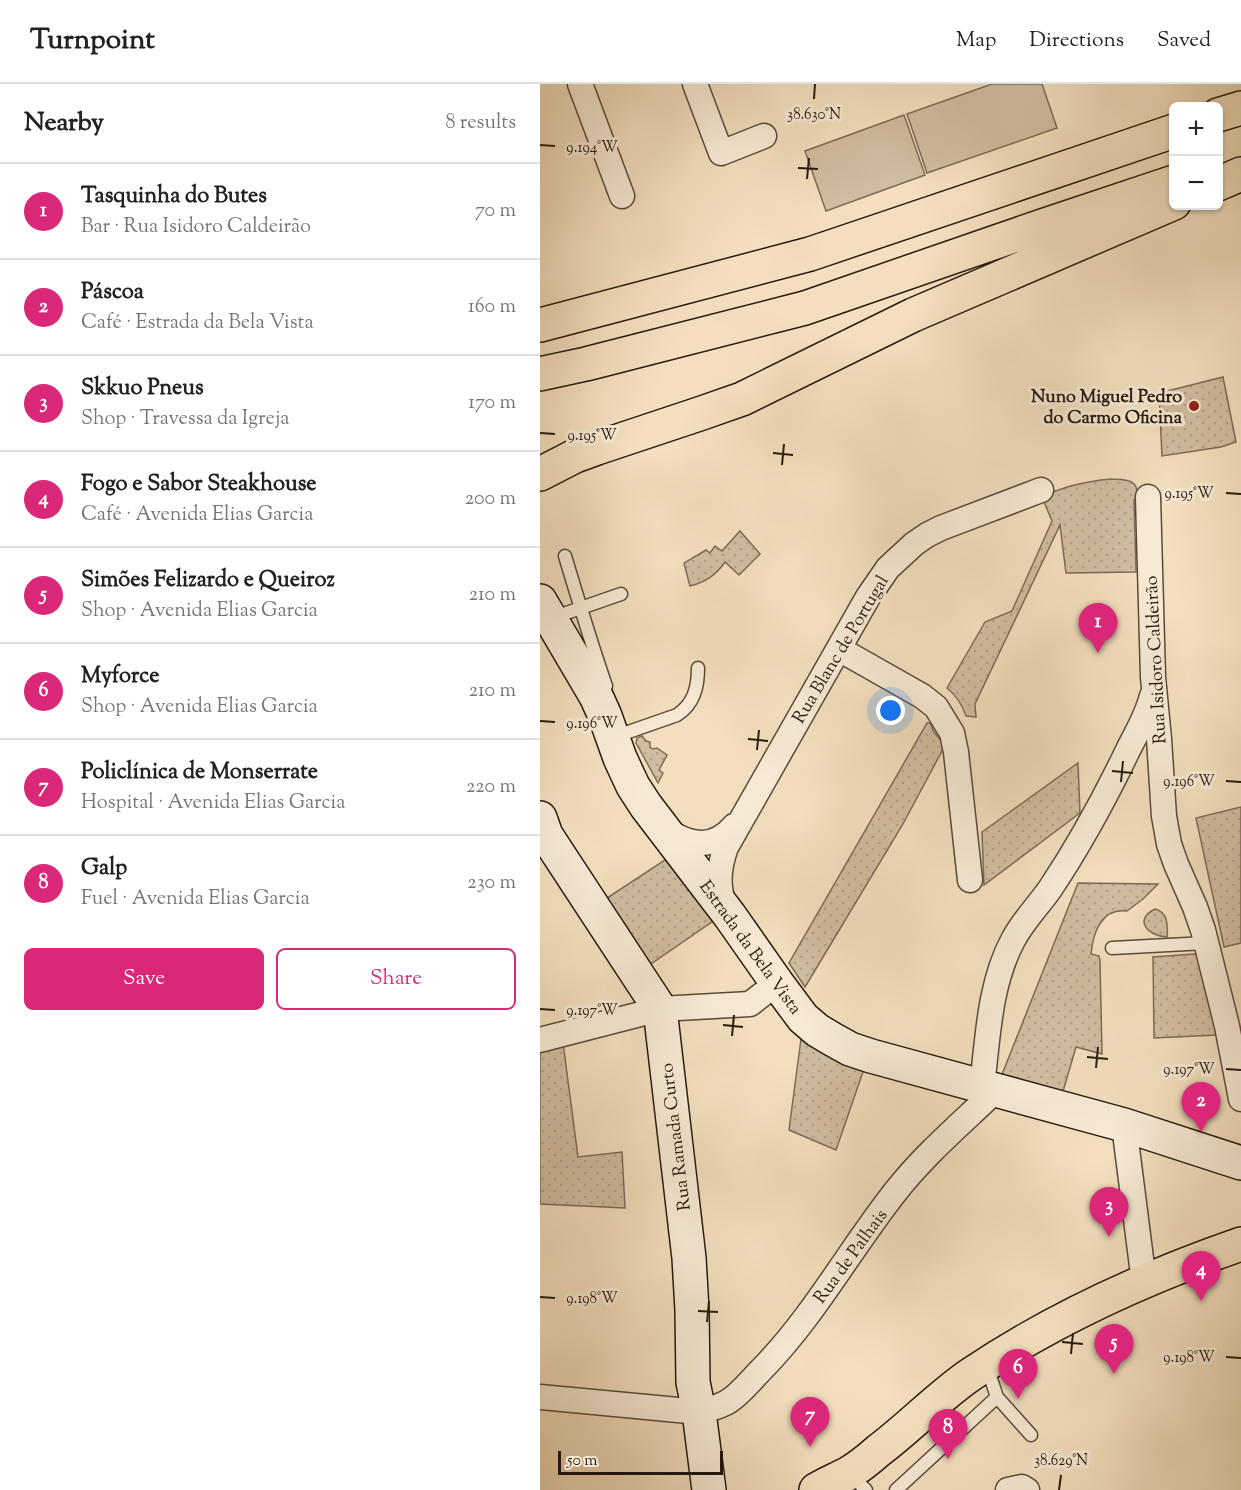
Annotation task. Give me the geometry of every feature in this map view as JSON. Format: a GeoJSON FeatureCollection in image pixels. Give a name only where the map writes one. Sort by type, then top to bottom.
{"type":"FeatureCollection","features":[{"type":"Feature","properties":{"kind":"main road"},"geometry":{"type":"LineString","coordinates":[[1223,114],[1241,108]]}},
{"type":"Feature","properties":{"kind":"main road"},"geometry":{"type":"LineString","coordinates":[[540,325],[810,254],[1169,131]]}},
{"type":"Feature","properties":{"kind":"main road"},"geometry":{"type":"LineString","coordinates":[[1223,166],[1241,160]]}},
{"type":"Feature","properties":{"kind":"main road"},"geometry":{"type":"LineString","coordinates":[[1223,182],[1241,174]]}},
{"type":"Feature","properties":{"kind":"main road"},"geometry":{"type":"LineString","coordinates":[[540,374],[805,308],[1169,183]]}},
{"type":"Feature","properties":{"kind":"main road"},"geometry":{"type":"LineString","coordinates":[[540,474],[597,447],[742,399],[913,315],[1169,206]]}},
{"type":"Feature","properties":{"kind":"main road"},"geometry":{"type":"LineString","coordinates":[[816,1490],[852,1484],[880,1450],[927,1408],[969,1376],[1029,1338],[1144,1282],[1241,1244]]}},
{"type":"Feature","properties":{"kind":"street"},"geometry":{"type":"LineString","coordinates":[[580,84],[622,196]]}},
{"type":"Feature","properties":{"kind":"street"},"geometry":{"type":"LineString","coordinates":[[695,84],[721,153],[764,136]]}},
{"type":"Feature","properties":{"kind":"street","name":"Rua Blanc de Portugal"},"geometry":{"type":"LineString","coordinates":[[730,916],[722,900],[719,873],[726,847],[881,578],[914,544],[941,528],[1041,490]]}},
{"type":"Feature","properties":{"kind":"street","name":"Rua Isidoro Caldeirão"},"geometry":{"type":"LineString","coordinates":[[1148,497],[1153,677],[1164,816],[1169,844],[1203,930],[1227,1026],[1241,1099]]}},
{"type":"Feature","properties":{"kind":"street","name":"Estrada da Bela Vista"},"geometry":{"type":"LineString","coordinates":[[543,615],[572,654],[609,727],[633,786],[803,1018],[818,1030],[850,1049],[1124,1125],[1241,1163]]}},
{"type":"Feature","properties":{"kind":"street"},"geometry":{"type":"LineString","coordinates":[[839,649],[922,696],[936,707],[945,719],[952,733],[956,752],[970,880]]}},
{"type":"Feature","properties":{"kind":"street"},"geometry":{"type":"LineString","coordinates":[[989,1088],[988,1027],[1001,969],[1012,942],[1027,917],[1058,877],[1106,795],[1145,718],[1152,695],[1153,677]]}},
{"type":"Feature","properties":{"kind":"street","name":"Rua Blanc de Portugal"},"geometry":{"type":"LineString","coordinates":[[661,826],[684,840],[707,843],[728,833],[742,817]]}},
{"type":"Feature","properties":{"kind":"street","name":"Rua Ramada Curto"},"geometry":{"type":"LineString","coordinates":[[542,830],[660,1009],[689,1258],[693,1382],[709,1490]]}},
{"type":"Feature","properties":{"kind":"street"},"geometry":{"type":"LineString","coordinates":[[540,1040],[660,1009],[750,1004],[777,983]]}},
{"type":"Feature","properties":{"kind":"street","name":"Rua de Palhais"},"geometry":{"type":"LineString","coordinates":[[699,1412],[729,1401],[779,1351],[897,1190],[989,1088]]}},
{"type":"Feature","properties":{"kind":"street"},"geometry":{"type":"LineString","coordinates":[[1124,1125],[1144,1282]]}},
{"type":"Feature","properties":{"kind":"street"},"geometry":{"type":"LineString","coordinates":[[540,1397],[699,1412]]}},
{"type":"Feature","properties":{"kind":"street"},"geometry":{"type":"LineString","coordinates":[[1008,1490],[1022,1487],[1027,1490]]}},
{"type":"Feature","properties":{"kind":"lane"},"geometry":{"type":"LineString","coordinates":[[565,556],[588,635],[611,699],[609,727],[677,715],[685,710],[696,691],[698,668]]}},
{"type":"Feature","properties":{"kind":"lane"},"geometry":{"type":"LineString","coordinates":[[543,615],[581,608],[621,594]]}},
{"type":"Feature","properties":{"kind":"lane"},"geometry":{"type":"LineString","coordinates":[[1112,948],[1206,943]]}},
{"type":"Feature","properties":{"kind":"lane"},"geometry":{"type":"LineString","coordinates":[[987,1365],[998,1397],[1030,1435]]}},
{"type":"Feature","properties":{"kind":"lane"},"geometry":{"type":"LineString","coordinates":[[896,1490],[998,1397]]}},
{"type":"Feature","properties":{"kind":"shaded area"},"geometry":{"type":"Polygon","coordinates":[[[992,84],[1042,84],[1057,128],[927,173],[907,114],[992,84]]]}},
{"type":"Feature","properties":{"kind":"shaded area"},"geometry":{"type":"Polygon","coordinates":[[[904,115],[925,175],[826,211],[805,151],[904,115]]]}},
{"type":"Feature","properties":{"kind":"shaded area"},"geometry":{"type":"Polygon","coordinates":[[[1223,377],[1236,442],[1221,447],[1162,456],[1159,393],[1223,377]]]}},
{"type":"Feature","properties":{"kind":"shaded area"},"geometry":{"type":"Polygon","coordinates":[[[1111,479],[1130,481],[1137,490],[1138,496],[1134,500],[1136,572],[1066,573],[1060,525],[975,704],[976,717],[966,716],[959,700],[947,688],[985,622],[1012,611],[1052,521],[1042,497],[1076,485],[1111,479]]]}},
{"type":"Feature","properties":{"kind":"shaded area"},"geometry":{"type":"Polygon","coordinates":[[[740,531],[760,554],[739,575],[725,562],[710,577],[690,586],[684,563],[706,550],[710,553],[715,546],[722,551],[740,531]]]}},
{"type":"Feature","properties":{"kind":"shaded area"},"geometry":{"type":"Polygon","coordinates":[[[927,723],[930,723],[943,743],[942,751],[903,824],[805,987],[789,963],[927,723]]]}},
{"type":"Feature","properties":{"kind":"shaded area"},"geometry":{"type":"Polygon","coordinates":[[[642,736],[650,742],[650,747],[657,748],[667,755],[659,770],[663,773],[658,783],[636,743],[637,738],[642,736]]]}},
{"type":"Feature","properties":{"kind":"shaded area"},"geometry":{"type":"Polygon","coordinates":[[[1078,763],[1080,813],[984,885],[982,832],[1078,763]]]}},
{"type":"Feature","properties":{"kind":"shaded area"},"geometry":{"type":"Polygon","coordinates":[[[1241,807],[1241,943],[1224,947],[1196,818],[1241,807]]]}},
{"type":"Feature","properties":{"kind":"shaded area"},"geometry":{"type":"Polygon","coordinates":[[[668,858],[716,919],[648,966],[604,900],[668,858]]]}},
{"type":"Feature","properties":{"kind":"shaded area"},"geometry":{"type":"Polygon","coordinates":[[[1078,883],[1158,884],[1127,911],[1118,911],[1105,918],[1096,930],[1091,954],[1099,956],[1100,960],[1102,1054],[1076,1047],[1061,1098],[999,1082],[1078,883]]]}},
{"type":"Feature","properties":{"kind":"shaded area"},"geometry":{"type":"Polygon","coordinates":[[[1155,909],[1165,916],[1167,937],[1154,934],[1146,927],[1145,918],[1155,909]]]}},
{"type":"Feature","properties":{"kind":"shaded area"},"geometry":{"type":"Polygon","coordinates":[[[1195,954],[1200,958],[1217,1035],[1154,1038],[1153,957],[1195,954]]]}},
{"type":"Feature","properties":{"kind":"shaded area"},"geometry":{"type":"Polygon","coordinates":[[[801,1039],[864,1069],[836,1150],[789,1130],[801,1039]]]}},
{"type":"Feature","properties":{"kind":"shaded area"},"geometry":{"type":"Polygon","coordinates":[[[563,1043],[578,1157],[622,1152],[625,1208],[540,1204],[540,1048],[563,1043]]]}},
{"type":"Feature","properties":{"kind":"place","name":"Nuno Miguel Pedro do Carmo Oficina"},"geometry":{"type":"Point","coordinates":[1194,406]}},
{"type":"Feature","properties":{"kind":"place","name":"Tasquinha do Butes"},"geometry":{"type":"Point","coordinates":[1098,653]}},
{"type":"Feature","properties":{"kind":"place","name":"Páscoa"},"geometry":{"type":"Point","coordinates":[1201,1132]}},
{"type":"Feature","properties":{"kind":"place","name":"Skkuo Pneus"},"geometry":{"type":"Point","coordinates":[1109,1237]}},
{"type":"Feature","properties":{"kind":"place","name":"Fogo e Sabor Steakhouse"},"geometry":{"type":"Point","coordinates":[1201,1301]}},
{"type":"Feature","properties":{"kind":"place","name":"Simões Felizardo e Queiroz"},"geometry":{"type":"Point","coordinates":[1114,1374]}},
{"type":"Feature","properties":{"kind":"place","name":"Myforce"},"geometry":{"type":"Point","coordinates":[1018,1399]}},
{"type":"Feature","properties":{"kind":"place","name":"Policlínica de Monserrate"},"geometry":{"type":"Point","coordinates":[810,1447]}},
{"type":"Feature","properties":{"kind":"place","name":"Galp"},"geometry":{"type":"Point","coordinates":[948,1459]}}]}
